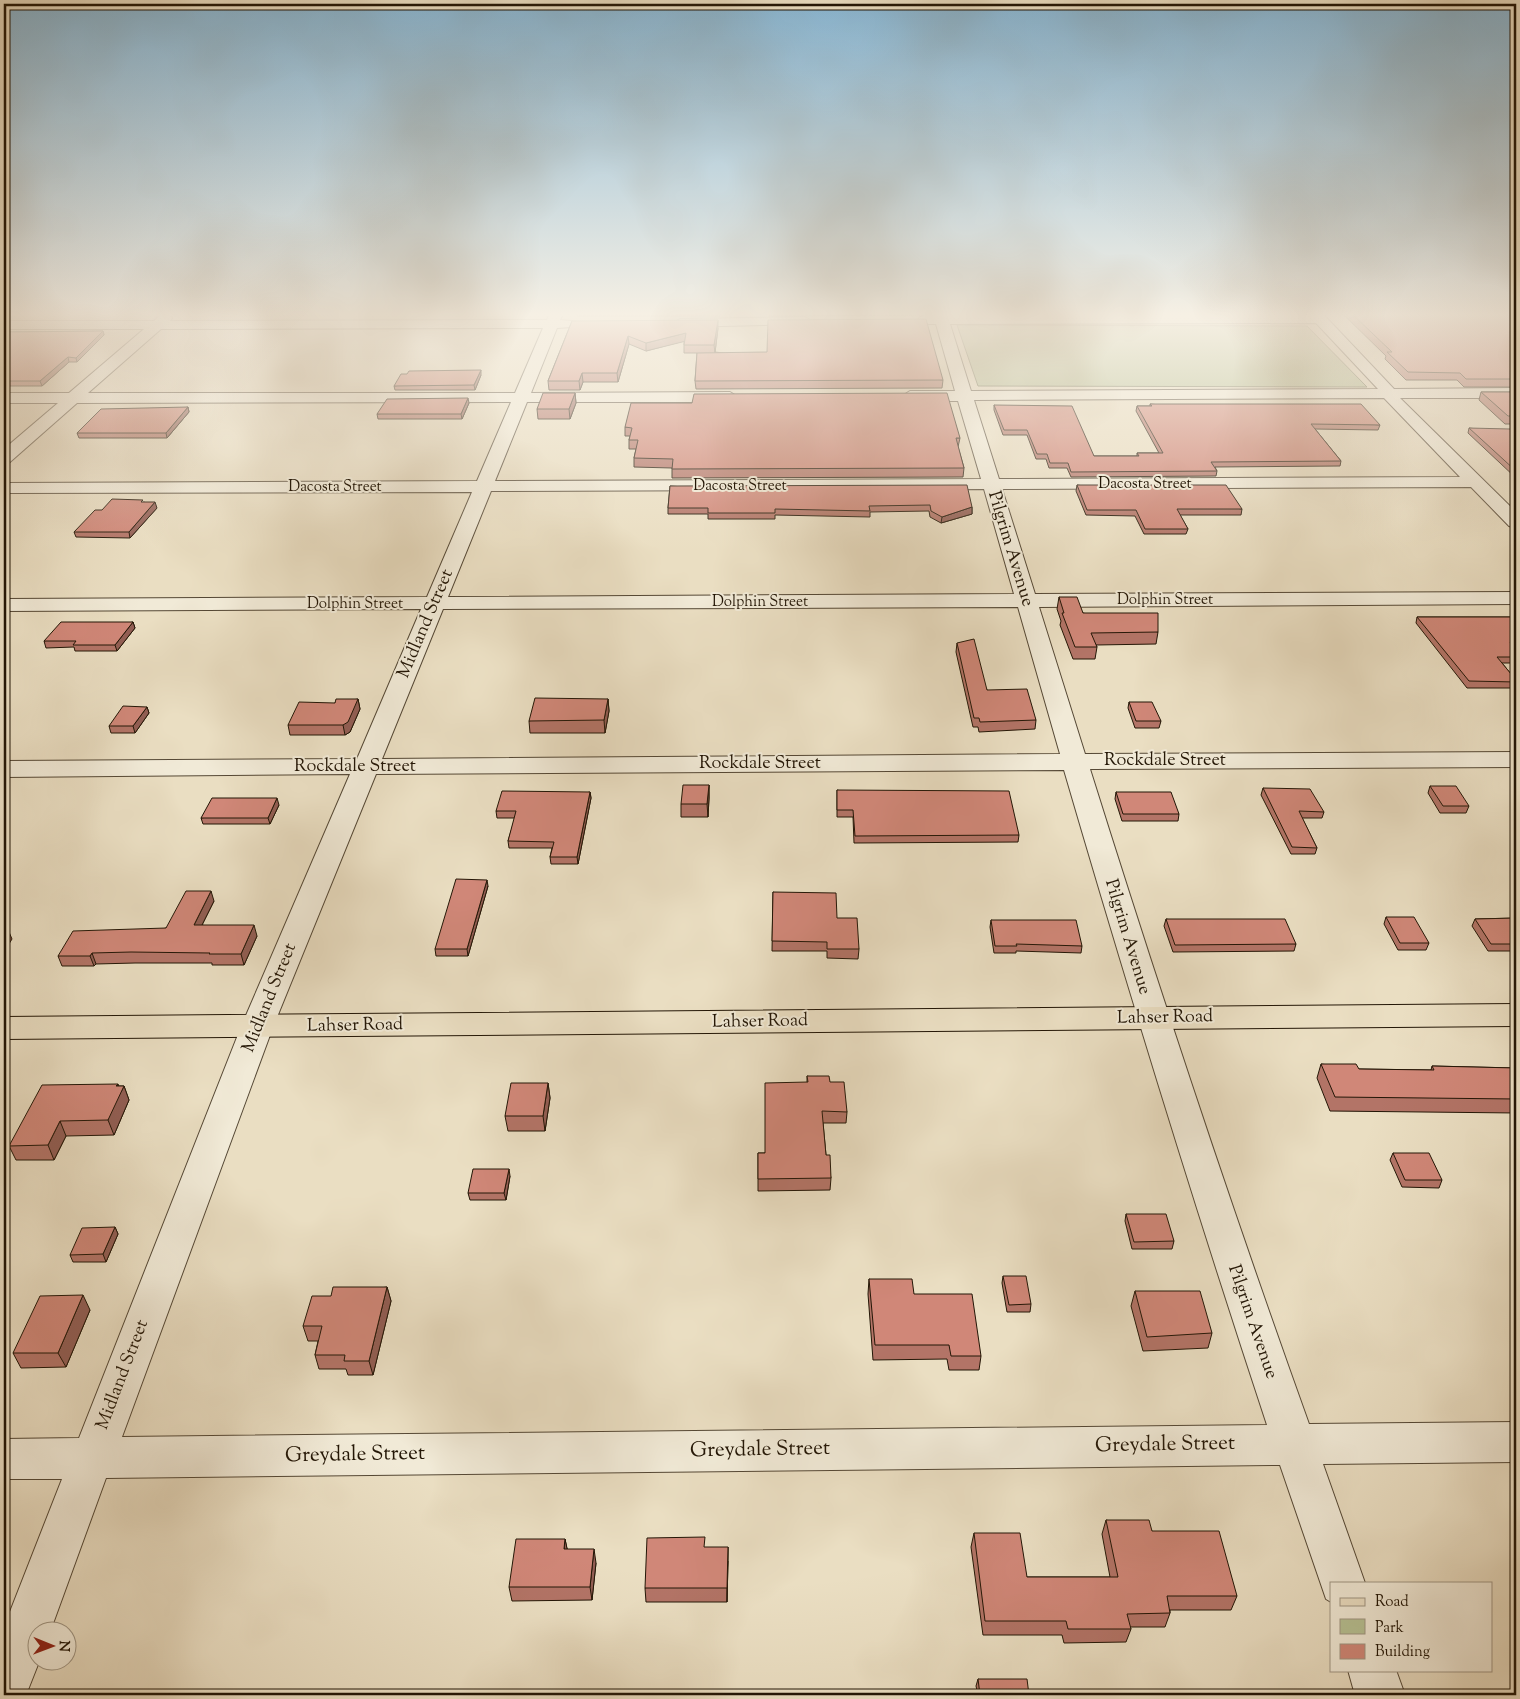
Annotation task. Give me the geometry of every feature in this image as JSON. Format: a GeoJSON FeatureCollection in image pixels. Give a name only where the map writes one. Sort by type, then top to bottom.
{"type":"FeatureCollection","features":[{"type":"Feature","properties":{"kind":"main road","name":"Lahser Road"},"geometry":{"type":"LineString","coordinates":[[4,1028],[1516,1015]]}},
{"type":"Feature","properties":{"kind":"street"},"geometry":{"type":"LineString","coordinates":[[4,458],[79,393]]}},
{"type":"Feature","properties":{"kind":"street","name":"Midland Street"},"geometry":{"type":"LineString","coordinates":[[4,1689],[257,1027],[524,393]]}},
{"type":"Feature","properties":{"kind":"street"},"geometry":{"type":"LineString","coordinates":[[891,396],[1480,393]]}},
{"type":"Feature","properties":{"kind":"street"},"geometry":{"type":"LineString","coordinates":[[1390,394],[1516,522]]}},
{"type":"Feature","properties":{"kind":"street","name":"Pilgrim Avenue"},"geometry":{"type":"LineString","coordinates":[[964,395],[1152,1018],[1293,1444],[1342,1582]]}},
{"type":"Feature","properties":{"kind":"street"},"geometry":{"type":"LineString","coordinates":[[4,398],[742,397]]}},
{"type":"Feature","properties":{"kind":"street","name":"Dacosta Street"},"geometry":{"type":"LineString","coordinates":[[4,488],[1476,482]]}},
{"type":"Feature","properties":{"kind":"street","name":"Dolphin Street"},"geometry":{"type":"LineString","coordinates":[[4,605],[1516,598]]}},
{"type":"Feature","properties":{"kind":"street","name":"Rockdale Street"},"geometry":{"type":"LineString","coordinates":[[4,768],[1516,759]]}},
{"type":"Feature","properties":{"kind":"street","name":"Greydale Street"},"geometry":{"type":"LineString","coordinates":[[4,1459],[1516,1442]]}},
{"type":"Feature","properties":{"kind":"street"},"geometry":{"type":"LineString","coordinates":[[1373,1672],[1380,1695]]}},
{"type":"Feature","properties":{"kind":"building"},"geometry":{"type":"Polygon","coordinates":[[[543,393],[575,393],[569,409],[537,409],[543,393]]]}},
{"type":"Feature","properties":{"kind":"building"},"geometry":{"type":"Polygon","coordinates":[[[947,393],[960,438],[956,438],[964,468],[672,469],[673,459],[634,458],[638,440],[629,440],[632,428],[625,427],[631,403],[692,403],[694,394],[947,393]]]}},
{"type":"Feature","properties":{"kind":"building"},"geometry":{"type":"Polygon","coordinates":[[[1482,393],[1516,393],[1516,416],[1508,416],[1482,393]]]}},
{"type":"Feature","properties":{"kind":"building"},"geometry":{"type":"Polygon","coordinates":[[[468,398],[461,414],[377,414],[387,399],[468,398]]]}},
{"type":"Feature","properties":{"kind":"building"},"geometry":{"type":"Polygon","coordinates":[[[1150,404],[1361,404],[1380,425],[1311,424],[1341,461],[1211,462],[1217,471],[1071,472],[1068,463],[1050,463],[1047,454],[1037,454],[1027,430],[1004,430],[994,405],[1072,406],[1094,456],[1139,456],[1137,453],[1163,453],[1137,406],[1152,406],[1150,404]]]}},
{"type":"Feature","properties":{"kind":"building"},"geometry":{"type":"Polygon","coordinates":[[[188,407],[166,433],[77,433],[101,409],[188,407]]]}},
{"type":"Feature","properties":{"kind":"building"},"geometry":{"type":"Polygon","coordinates":[[[1469,428],[1510,429],[1516,434],[1516,471],[1469,428]]]}},
{"type":"Feature","properties":{"kind":"building"},"geometry":{"type":"Polygon","coordinates":[[[967,485],[972,507],[942,517],[931,511],[930,505],[869,506],[870,511],[775,509],[775,513],[708,513],[708,508],[668,508],[670,486],[967,485]]]}},
{"type":"Feature","properties":{"kind":"building"},"geometry":{"type":"Polygon","coordinates":[[[1077,485],[1226,485],[1242,509],[1177,509],[1188,529],[1145,529],[1136,510],[1087,510],[1077,485]]]}},
{"type":"Feature","properties":{"kind":"building"},"geometry":{"type":"Polygon","coordinates":[[[112,499],[155,502],[129,532],[74,532],[95,510],[102,510],[112,499]]]}},
{"type":"Feature","properties":{"kind":"building"},"geometry":{"type":"Polygon","coordinates":[[[1059,597],[1077,597],[1083,613],[1158,613],[1158,632],[1091,633],[1097,647],[1075,647],[1062,613],[1064,613],[1059,597]]]}},
{"type":"Feature","properties":{"kind":"building"},"geometry":{"type":"Polygon","coordinates":[[[1417,617],[1516,617],[1516,642],[1510,642],[1516,650],[1516,657],[1497,657],[1516,682],[1469,681],[1417,617]]]}},
{"type":"Feature","properties":{"kind":"building"},"geometry":{"type":"Polygon","coordinates":[[[61,622],[133,622],[115,645],[73,645],[76,641],[44,641],[61,622]]]}},
{"type":"Feature","properties":{"kind":"building"},"geometry":{"type":"Polygon","coordinates":[[[974,639],[987,690],[1027,689],[1036,720],[980,722],[979,718],[974,718],[957,643],[974,639]]]}},
{"type":"Feature","properties":{"kind":"building"},"geometry":{"type":"Polygon","coordinates":[[[535,698],[608,699],[604,720],[529,721],[535,698]]]}},
{"type":"Feature","properties":{"kind":"building"},"geometry":{"type":"Polygon","coordinates":[[[336,699],[358,699],[348,722],[343,725],[288,725],[299,702],[335,703],[336,699]]]}},
{"type":"Feature","properties":{"kind":"building"},"geometry":{"type":"Polygon","coordinates":[[[1129,702],[1152,702],[1161,721],[1136,721],[1129,702]]]}},
{"type":"Feature","properties":{"kind":"building"},"geometry":{"type":"Polygon","coordinates":[[[123,706],[147,707],[133,726],[109,726],[123,706]]]}},
{"type":"Feature","properties":{"kind":"building"},"geometry":{"type":"Polygon","coordinates":[[[683,785],[709,785],[707,804],[681,804],[683,785]]]}},
{"type":"Feature","properties":{"kind":"building"},"geometry":{"type":"Polygon","coordinates":[[[1430,786],[1456,786],[1469,806],[1443,806],[1430,786]]]}},
{"type":"Feature","properties":{"kind":"building"},"geometry":{"type":"Polygon","coordinates":[[[1263,788],[1310,789],[1324,812],[1299,811],[1317,848],[1292,847],[1263,788]]]}},
{"type":"Feature","properties":{"kind":"building"},"geometry":{"type":"Polygon","coordinates":[[[837,790],[1009,791],[1019,835],[855,836],[853,810],[837,810],[837,790]]]}},
{"type":"Feature","properties":{"kind":"building"},"geometry":{"type":"Polygon","coordinates":[[[502,791],[590,792],[577,857],[550,857],[554,842],[508,841],[516,811],[496,811],[502,791]]]}},
{"type":"Feature","properties":{"kind":"building"},"geometry":{"type":"Polygon","coordinates":[[[1116,792],[1171,792],[1179,814],[1123,814],[1116,792]]]}},
{"type":"Feature","properties":{"kind":"building"},"geometry":{"type":"Polygon","coordinates":[[[212,798],[277,798],[268,818],[201,818],[212,798]]]}},
{"type":"Feature","properties":{"kind":"building"},"geometry":{"type":"Polygon","coordinates":[[[456,879],[487,880],[467,949],[435,949],[456,879]]]}},
{"type":"Feature","properties":{"kind":"building"},"geometry":{"type":"Polygon","coordinates":[[[186,891],[211,891],[194,925],[254,925],[241,954],[131,952],[92,953],[90,956],[58,956],[73,931],[166,928],[186,891]]]}},
{"type":"Feature","properties":{"kind":"building"},"geometry":{"type":"Polygon","coordinates":[[[773,892],[836,893],[837,918],[857,918],[859,949],[827,949],[827,942],[772,941],[773,892]]]}},
{"type":"Feature","properties":{"kind":"building"},"geometry":{"type":"Polygon","coordinates":[[[1386,917],[1414,917],[1429,943],[1400,943],[1386,917]]]}},
{"type":"Feature","properties":{"kind":"building"},"geometry":{"type":"Polygon","coordinates":[[[1516,918],[1516,944],[1491,944],[1475,919],[1516,918]]]}},
{"type":"Feature","properties":{"kind":"building"},"geometry":{"type":"Polygon","coordinates":[[[1166,919],[1285,919],[1296,944],[1175,945],[1166,919]]]}},
{"type":"Feature","properties":{"kind":"building"},"geometry":{"type":"Polygon","coordinates":[[[991,920],[1076,920],[1082,946],[1016,944],[1017,946],[995,946],[991,920]]]}},
{"type":"Feature","properties":{"kind":"building"},"geometry":{"type":"Polygon","coordinates":[[[4,932],[9,932],[4,940],[4,932]]]}},
{"type":"Feature","properties":{"kind":"building"},"geometry":{"type":"Polygon","coordinates":[[[1321,1064],[1356,1064],[1359,1069],[1434,1070],[1432,1066],[1516,1068],[1516,1099],[1335,1097],[1321,1064]]]}},
{"type":"Feature","properties":{"kind":"building"},"geometry":{"type":"Polygon","coordinates":[[[807,1076],[829,1076],[830,1082],[844,1082],[847,1112],[822,1111],[826,1155],[830,1155],[831,1178],[758,1179],[758,1153],[765,1153],[765,1083],[808,1082],[807,1076]]]}},
{"type":"Feature","properties":{"kind":"building"},"geometry":{"type":"Polygon","coordinates":[[[511,1083],[548,1083],[543,1116],[505,1116],[511,1083]]]}},
{"type":"Feature","properties":{"kind":"building"},"geometry":{"type":"Polygon","coordinates":[[[118,1084],[116,1086],[124,1086],[108,1120],[60,1121],[48,1145],[9,1146],[42,1085],[118,1084]]]}},
{"type":"Feature","properties":{"kind":"building"},"geometry":{"type":"Polygon","coordinates":[[[1393,1153],[1429,1153],[1442,1180],[1405,1180],[1393,1153]]]}},
{"type":"Feature","properties":{"kind":"building"},"geometry":{"type":"Polygon","coordinates":[[[473,1169],[509,1169],[504,1193],[468,1193],[473,1169]]]}},
{"type":"Feature","properties":{"kind":"building"},"geometry":{"type":"Polygon","coordinates":[[[1126,1214],[1166,1214],[1174,1241],[1134,1242],[1126,1214]]]}},
{"type":"Feature","properties":{"kind":"building"},"geometry":{"type":"Polygon","coordinates":[[[115,1227],[103,1254],[70,1255],[82,1228],[115,1227]]]}},
{"type":"Feature","properties":{"kind":"building"},"geometry":{"type":"Polygon","coordinates":[[[1003,1276],[1026,1276],[1031,1304],[1009,1305],[1003,1276]]]}},
{"type":"Feature","properties":{"kind":"building"},"geometry":{"type":"Polygon","coordinates":[[[869,1279],[912,1279],[914,1294],[972,1294],[981,1356],[951,1356],[949,1345],[875,1345],[869,1279]]]}},
{"type":"Feature","properties":{"kind":"building"},"geometry":{"type":"Polygon","coordinates":[[[333,1287],[387,1287],[369,1361],[344,1361],[345,1355],[315,1355],[322,1326],[303,1326],[312,1296],[331,1296],[333,1287]]]}},
{"type":"Feature","properties":{"kind":"building"},"geometry":{"type":"Polygon","coordinates":[[[1135,1291],[1200,1291],[1212,1333],[1147,1337],[1135,1291]]]}},
{"type":"Feature","properties":{"kind":"building"},"geometry":{"type":"Polygon","coordinates":[[[83,1295],[58,1353],[13,1353],[40,1296],[83,1295]]]}},
{"type":"Feature","properties":{"kind":"building"},"geometry":{"type":"Polygon","coordinates":[[[1106,1520],[1149,1520],[1152,1531],[1219,1531],[1237,1596],[1167,1596],[1170,1613],[1127,1614],[1131,1629],[1068,1629],[1066,1621],[985,1621],[974,1533],[1020,1533],[1027,1577],[1118,1577],[1106,1520]]]}},
{"type":"Feature","properties":{"kind":"building"},"geometry":{"type":"Polygon","coordinates":[[[705,1537],[704,1547],[728,1547],[727,1588],[645,1588],[647,1538],[705,1537]]]}},
{"type":"Feature","properties":{"kind":"building"},"geometry":{"type":"Polygon","coordinates":[[[516,1539],[565,1539],[564,1549],[594,1549],[590,1587],[509,1587],[516,1539]]]}},
{"type":"Feature","properties":{"kind":"building"},"geometry":{"type":"Polygon","coordinates":[[[978,1679],[1027,1679],[1029,1695],[980,1695],[978,1679]]]}}]}
